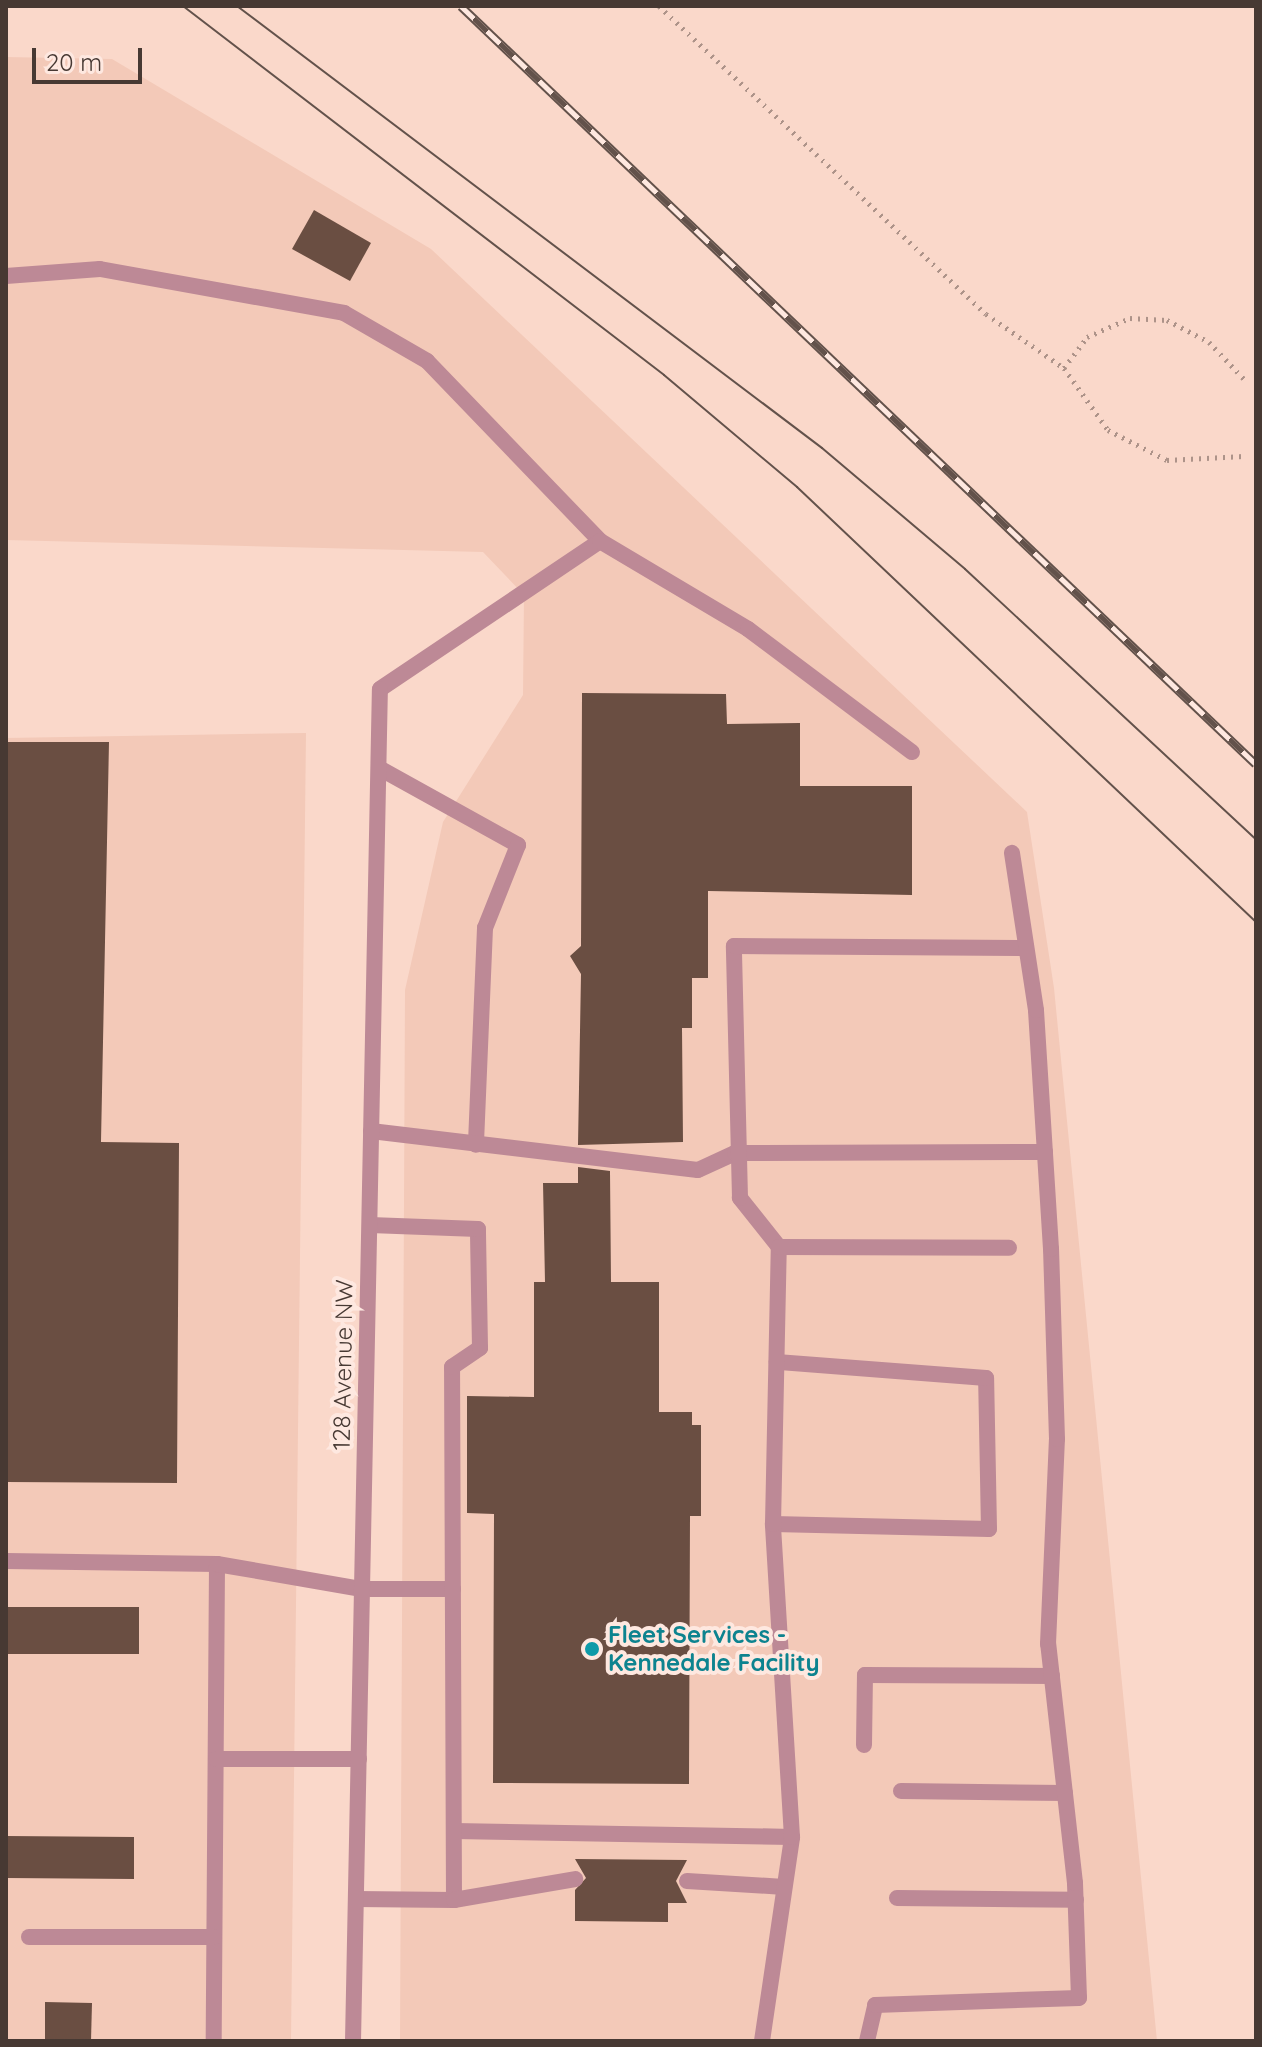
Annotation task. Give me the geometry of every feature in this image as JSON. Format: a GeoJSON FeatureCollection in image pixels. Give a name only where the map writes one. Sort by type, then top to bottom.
{"type":"FeatureCollection","features":[{"type":"Feature","properties":{"kind":"street"},"geometry":{"type":"LineString","coordinates":[[6,276],[100,269],[344,313],[427,361],[600,541],[748,629],[912,752]]}},
{"type":"Feature","properties":{"kind":"street","name":"128 Avenue NW"},"geometry":{"type":"LineString","coordinates":[[353,2041],[380,689],[600,541]]}},
{"type":"Feature","properties":{"kind":"street"},"geometry":{"type":"LineString","coordinates":[[379,768],[518,845],[485,928],[476,1145]]}},
{"type":"Feature","properties":{"kind":"street"},"geometry":{"type":"LineString","coordinates":[[867,2041],[875,2005],[1079,1998],[1076,1900],[1052,1676],[1057,1439],[1045,1152],[1026,948],[1012,853]]}},
{"type":"Feature","properties":{"kind":"street"},"geometry":{"type":"LineString","coordinates":[[762,2041],[792,1837],[773,1524],[779,1247],[740,1198],[735,1153],[734,946],[1026,948]]}},
{"type":"Feature","properties":{"kind":"street"},"geometry":{"type":"LineString","coordinates":[[371,1131],[698,1170],[735,1153],[1045,1152]]}},
{"type":"Feature","properties":{"kind":"street"},"geometry":{"type":"LineString","coordinates":[[370,1225],[478,1229],[480,1348],[452,1367],[454,1900]]}},
{"type":"Feature","properties":{"kind":"street"},"geometry":{"type":"LineString","coordinates":[[779,1247],[1009,1248]]}},
{"type":"Feature","properties":{"kind":"street"},"geometry":{"type":"LineString","coordinates":[[773,1524],[989,1529],[986,1378],[777,1362]]}},
{"type":"Feature","properties":{"kind":"street"},"geometry":{"type":"LineString","coordinates":[[6,1561],[217,1564],[362,1589],[453,1589]]}},
{"type":"Feature","properties":{"kind":"street"},"geometry":{"type":"LineString","coordinates":[[214,2041],[217,1564]]}},
{"type":"Feature","properties":{"kind":"street"},"geometry":{"type":"LineString","coordinates":[[864,1745],[865,1675],[1052,1676]]}},
{"type":"Feature","properties":{"kind":"street"},"geometry":{"type":"LineString","coordinates":[[216,1759],[359,1759]]}},
{"type":"Feature","properties":{"kind":"street"},"geometry":{"type":"LineString","coordinates":[[901,1791],[1065,1793]]}},
{"type":"Feature","properties":{"kind":"street"},"geometry":{"type":"LineString","coordinates":[[454,1831],[792,1837]]}},
{"type":"Feature","properties":{"kind":"street"},"geometry":{"type":"LineString","coordinates":[[356,1899],[454,1900],[575,1879]]}},
{"type":"Feature","properties":{"kind":"street"},"geometry":{"type":"LineString","coordinates":[[687,1881],[784,1887]]}},
{"type":"Feature","properties":{"kind":"street"},"geometry":{"type":"LineString","coordinates":[[897,1898],[1076,1900]]}},
{"type":"Feature","properties":{"kind":"street"},"geometry":{"type":"LineString","coordinates":[[29,1937],[214,1937]]}},
{"type":"Feature","properties":{"kind":"path"},"geometry":{"type":"LineString","coordinates":[[659,6],[986,314],[1064,368],[1108,430],[1148,454],[1167,460],[1244,456]]}},
{"type":"Feature","properties":{"kind":"path"},"geometry":{"type":"LineString","coordinates":[[1064,368],[1087,337],[1130,318],[1167,320],[1209,342],[1245,380]]}},
{"type":"Feature","properties":{"kind":"shaded area"},"geometry":{"type":"Polygon","coordinates":[[[6,57],[112,59],[431,249],[1027,812],[1054,988],[1157,2041],[400,2041],[405,990],[443,822],[523,695],[524,595],[483,552],[6,540],[6,57]]]}},
{"type":"Feature","properties":{"kind":"shaded area"},"geometry":{"type":"Polygon","coordinates":[[[306,733],[291,2041],[6,2041],[6,738],[306,733]]]}},
{"type":"Feature","properties":{"kind":"building"},"geometry":{"type":"Polygon","coordinates":[[[314,210],[371,243],[350,281],[292,249],[314,210]]]}},
{"type":"Feature","properties":{"kind":"building"},"geometry":{"type":"Polygon","coordinates":[[[582,693],[726,694],[727,724],[800,723],[800,786],[912,786],[912,895],[708,891],[708,978],[692,978],[692,1028],[682,1028],[683,1142],[578,1145],[581,974],[570,956],[581,946],[582,693]]]}},
{"type":"Feature","properties":{"kind":"building"},"geometry":{"type":"Polygon","coordinates":[[[6,742],[109,742],[101,1142],[179,1143],[177,1483],[6,1482],[6,742]]]}},
{"type":"Feature","properties":{"kind":"building","name":"Fleet Services - Kennedale Facility"},"geometry":{"type":"Polygon","coordinates":[[[578,1167],[610,1171],[611,1282],[659,1282],[659,1412],[692,1412],[692,1425],[701,1425],[701,1516],[690,1516],[689,1784],[493,1783],[494,1514],[467,1513],[467,1396],[534,1397],[534,1282],[545,1282],[543,1183],[578,1183],[578,1167]]]}},
{"type":"Feature","properties":{"kind":"building"},"geometry":{"type":"Polygon","coordinates":[[[6,1607],[139,1607],[139,1654],[6,1654],[6,1607]]]}},
{"type":"Feature","properties":{"kind":"building"},"geometry":{"type":"Polygon","coordinates":[[[6,1836],[134,1837],[134,1879],[6,1878],[6,1836]]]}},
{"type":"Feature","properties":{"kind":"building"},"geometry":{"type":"Polygon","coordinates":[[[575,1859],[687,1860],[676,1881],[687,1903],[668,1903],[668,1922],[575,1921],[575,1890],[586,1878],[575,1859]]]}},
{"type":"Feature","properties":{"kind":"building"},"geometry":{"type":"Polygon","coordinates":[[[45,2002],[92,2003],[91,2041],[45,2041],[45,2002]]]}},
{"type":"Feature","properties":{"kind":"tram line"},"geometry":{"type":"LineString","coordinates":[[183,6],[664,375],[797,487],[1256,922]]}},
{"type":"Feature","properties":{"kind":"tram line"},"geometry":{"type":"LineString","coordinates":[[237,6],[822,448],[965,569],[1256,839]]}},
{"type":"Feature","properties":{"kind":"railway"},"geometry":{"type":"LineString","coordinates":[[461,6],[1256,764]]}},
{"type":"Feature","properties":{"kind":"place","name":"Fleet Services - Kennedale Facility"},"geometry":{"type":"Point","coordinates":[592,1649]}}]}
